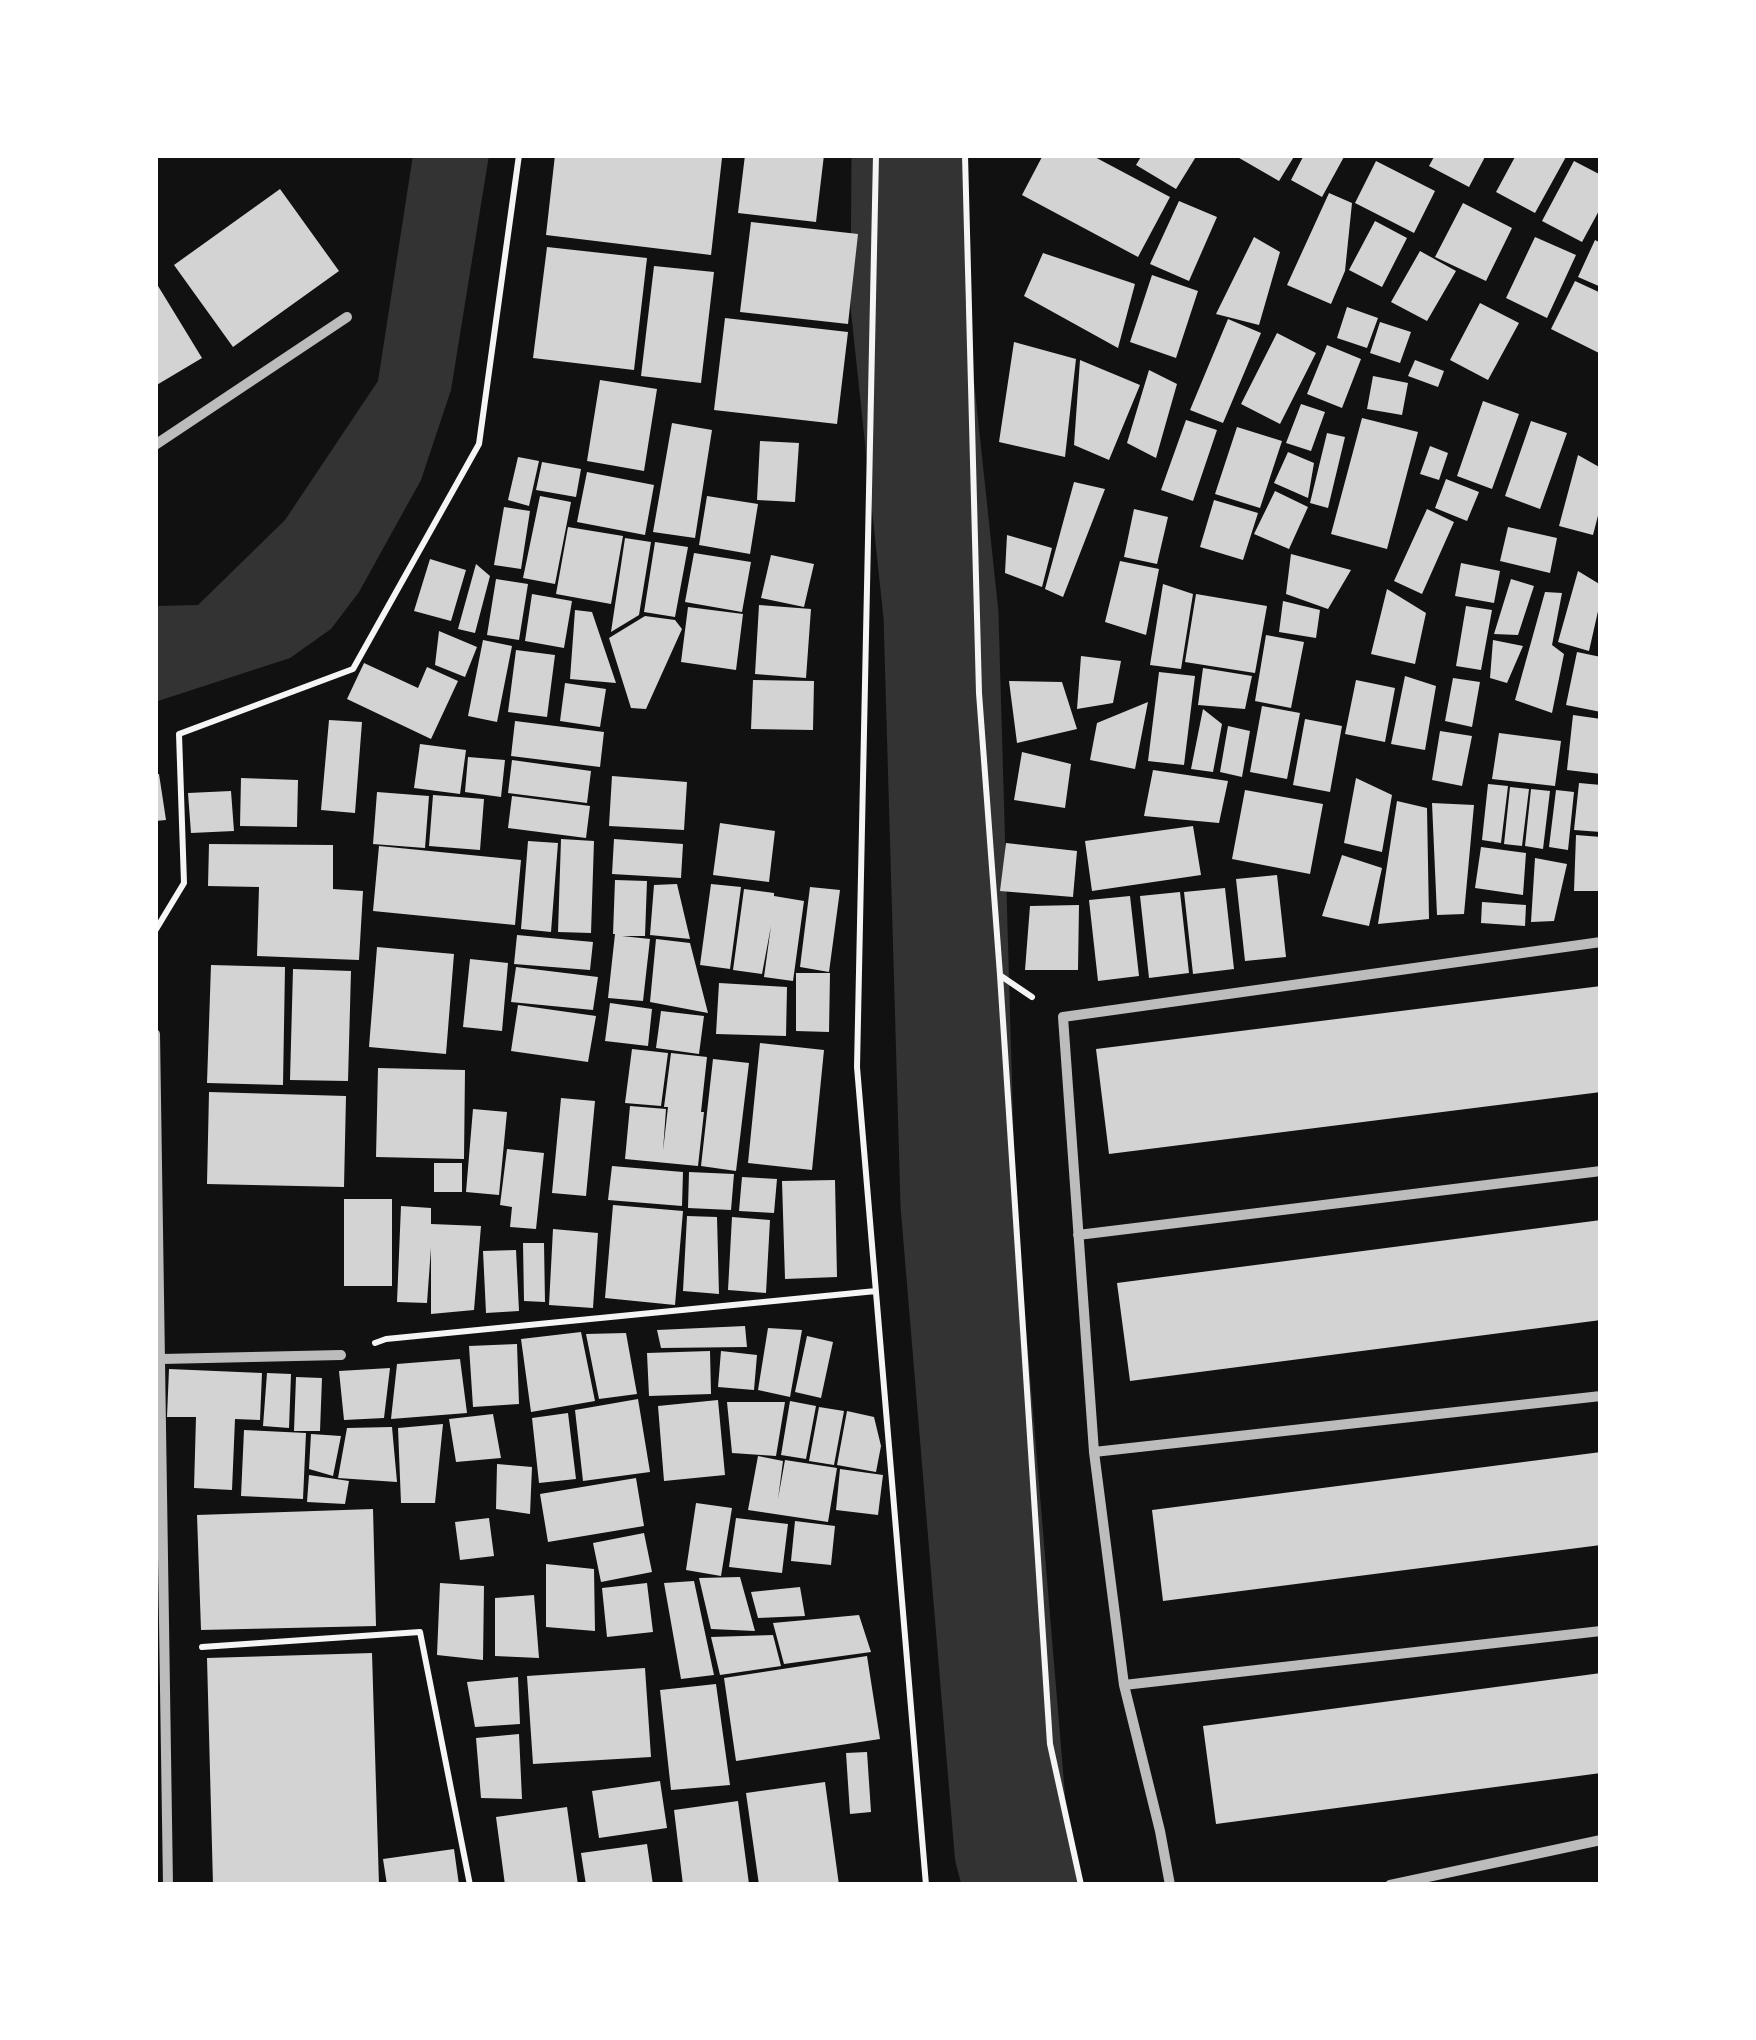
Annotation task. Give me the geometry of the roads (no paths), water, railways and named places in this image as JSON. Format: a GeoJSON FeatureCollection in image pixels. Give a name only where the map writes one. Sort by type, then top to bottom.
{"type":"FeatureCollection","features":[{"type":"Feature","properties":{"kind":"street"},"geometry":{"type":"LineString","coordinates":[[155,445],[348,317]]}},
{"type":"Feature","properties":{"kind":"street"},"geometry":{"type":"LineString","coordinates":[[1170,1885],[1124,1685],[1094,1452],[1063,1018],[1601,942]]}},
{"type":"Feature","properties":{"kind":"street"},"geometry":{"type":"LineString","coordinates":[[155,1034],[168,1885]]}},
{"type":"Feature","properties":{"kind":"street"},"geometry":{"type":"LineString","coordinates":[[1078,1235],[1601,1171]]}},
{"type":"Feature","properties":{"kind":"street"},"geometry":{"type":"LineString","coordinates":[[162,1359],[341,1355]]}},
{"type":"Feature","properties":{"kind":"street"},"geometry":{"type":"LineString","coordinates":[[1094,1452],[1601,1396]]}},
{"type":"Feature","properties":{"kind":"street"},"geometry":{"type":"LineString","coordinates":[[1124,1685],[1601,1631]]}},
{"type":"Feature","properties":{"kind":"street"},"geometry":{"type":"LineString","coordinates":[[1390,1885],[1601,1840]]}},
{"type":"Feature","properties":{"kind":"waterway"},"geometry":{"type":"LineString","coordinates":[[909,155],[908,304],[941,615],[958,1204],[1012,1851],[1021,1885]]}}]}
